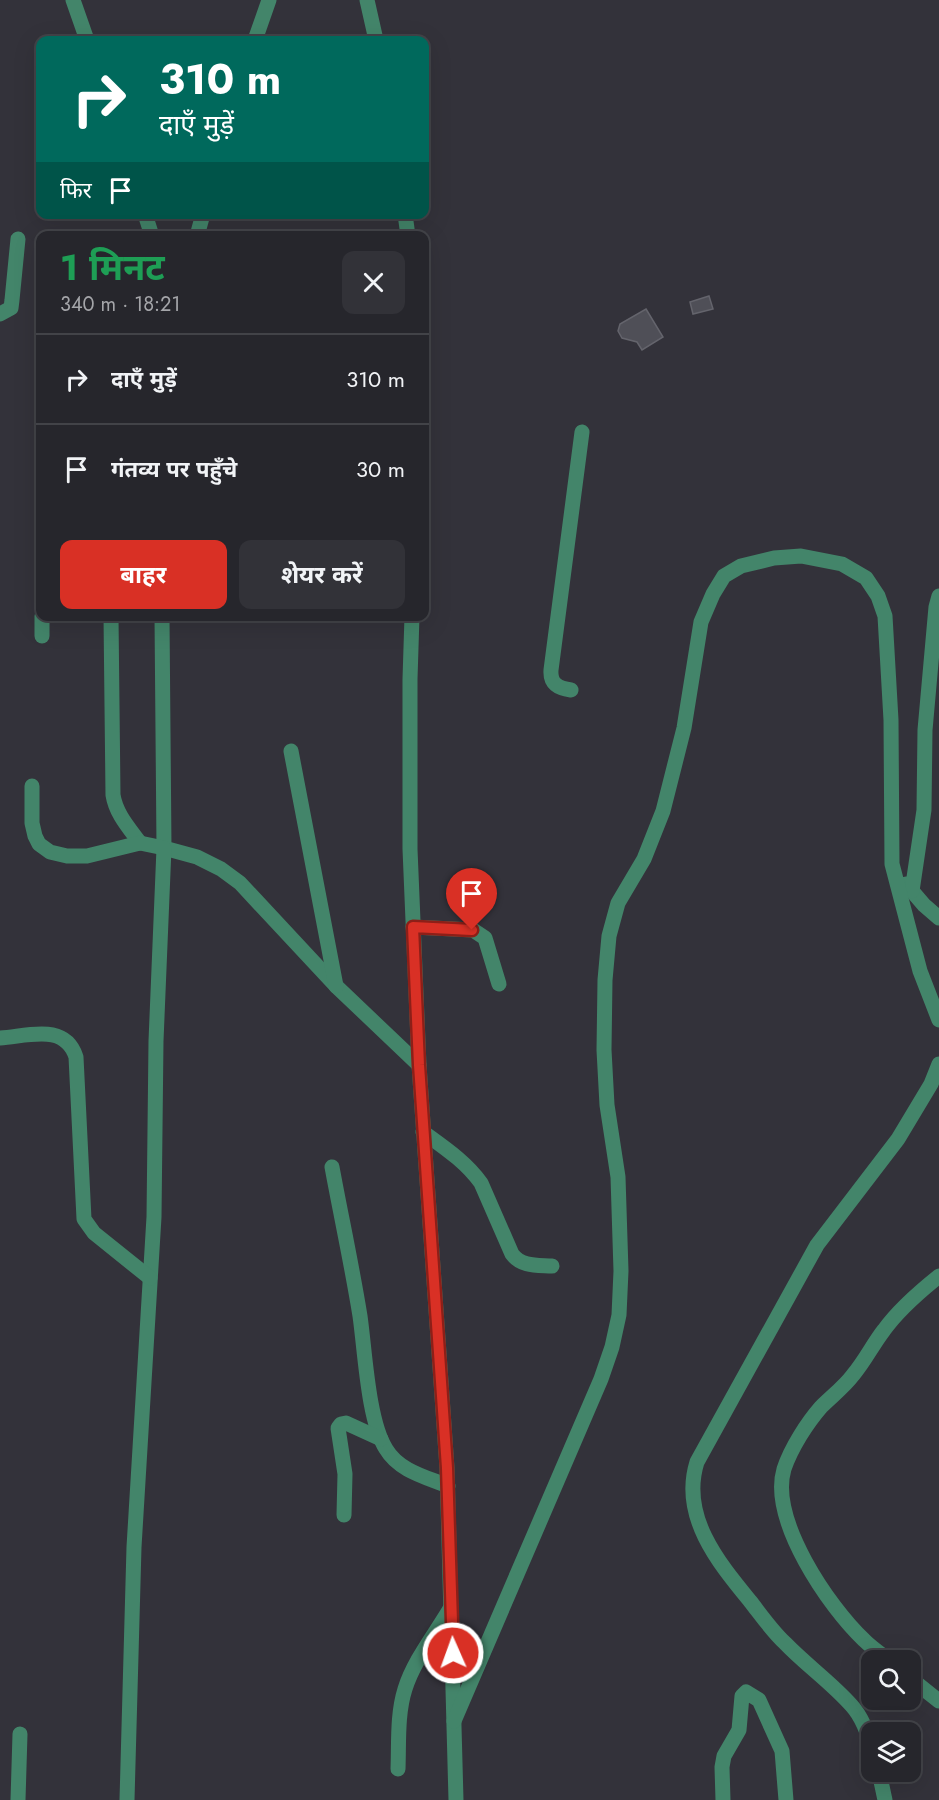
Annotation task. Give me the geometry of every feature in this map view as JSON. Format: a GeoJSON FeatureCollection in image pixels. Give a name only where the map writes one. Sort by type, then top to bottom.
{"type":"FeatureCollection","features":[{"type":"Feature","properties":{"kind":"street"},"geometry":{"type":"LineString","coordinates":[[73,0],[86,36]]}},
{"type":"Feature","properties":{"kind":"street"},"geometry":{"type":"LineString","coordinates":[[256,36],[268,0]]}},
{"type":"Feature","properties":{"kind":"street"},"geometry":{"type":"LineString","coordinates":[[367,0],[375,36]]}},
{"type":"Feature","properties":{"kind":"street"},"geometry":{"type":"LineString","coordinates":[[0,314],[11,308],[18,238]]}},
{"type":"Feature","properties":{"kind":"street"},"geometry":{"type":"LineString","coordinates":[[571,690],[560,688],[553,683],[550,670],[582,432]]}},
{"type":"Feature","properties":{"kind":"street"},"geometry":{"type":"LineString","coordinates":[[454,1721],[602,1379],[612,1347],[619,1315],[621,1271],[618,1178],[607,1105],[604,1050],[605,980],[609,936],[618,903],[644,859],[663,811],[684,728],[701,622],[712,594],[724,576],[741,566],[774,558],[801,556],[842,564],[866,578],[878,596],[885,616],[891,720],[892,864],[920,971],[939,1020]]}},
{"type":"Feature","properties":{"kind":"street"},"geometry":{"type":"LineString","coordinates":[[912,891],[924,810],[925,730],[936,607],[939,596]]}},
{"type":"Feature","properties":{"kind":"street"},"geometry":{"type":"LineString","coordinates":[[42,621],[42,636]]}},
{"type":"Feature","properties":{"kind":"street"},"geometry":{"type":"LineString","coordinates":[[111,621],[113,795],[122,818],[140,843]]}},
{"type":"Feature","properties":{"kind":"street"},"geometry":{"type":"LineString","coordinates":[[127,1800],[134,1547],[154,1217],[157,1030],[164,848],[162,621]]}},
{"type":"Feature","properties":{"kind":"street"},"geometry":{"type":"LineString","coordinates":[[412,621],[410,849],[419,1065],[448,1486],[456,1800]]}},
{"type":"Feature","properties":{"kind":"street"},"geometry":{"type":"LineString","coordinates":[[291,751],[336,986]]}},
{"type":"Feature","properties":{"kind":"street"},"geometry":{"type":"LineString","coordinates":[[32,786],[32,823],[35,836],[39,844],[50,852],[68,856],[87,856],[140,843],[197,857],[221,869],[261,903],[336,986],[419,1065]]}},
{"type":"Feature","properties":{"kind":"street"},"geometry":{"type":"LineString","coordinates":[[892,864],[912,891],[939,918]]}},
{"type":"Feature","properties":{"kind":"street"},"geometry":{"type":"LineString","coordinates":[[413,927],[472,930],[479,933],[485,938],[499,984]]}},
{"type":"Feature","properties":{"kind":"street"},"geometry":{"type":"LineString","coordinates":[[0,1038],[52,1034],[69,1042],[76,1057],[84,1219],[94,1233],[150,1278]]}},
{"type":"Feature","properties":{"kind":"street"},"geometry":{"type":"LineString","coordinates":[[862,1722],[853,1707],[782,1641],[722,1566],[700,1526],[692,1486],[697,1462],[804,1266],[831,1226],[898,1139],[931,1084],[939,1064]]}},
{"type":"Feature","properties":{"kind":"street"},"geometry":{"type":"LineString","coordinates":[[423,1132],[463,1161],[474,1173],[516,1260],[523,1264],[552,1266]]}},
{"type":"Feature","properties":{"kind":"street"},"geometry":{"type":"LineString","coordinates":[[332,1167],[359,1312],[375,1427],[391,1455],[407,1469],[448,1486]]}},
{"type":"Feature","properties":{"kind":"street"},"geometry":{"type":"LineString","coordinates":[[876,1650],[864,1640],[813,1575],[790,1528],[782,1499],[781,1485],[785,1468],[797,1443],[822,1406],[854,1375],[885,1329],[914,1297],[939,1276]]}},
{"type":"Feature","properties":{"kind":"street"},"geometry":{"type":"LineString","coordinates":[[344,1515],[345,1474],[338,1428],[341,1424],[346,1423],[381,1439]]}},
{"type":"Feature","properties":{"kind":"street"},"geometry":{"type":"LineString","coordinates":[[398,1769],[400,1717],[404,1690],[451,1607]]}},
{"type":"Feature","properties":{"kind":"street"},"geometry":{"type":"LineString","coordinates":[[921,1687],[939,1701]]}},
{"type":"Feature","properties":{"kind":"street"},"geometry":{"type":"LineString","coordinates":[[723,1800],[724,1756],[739,1730],[742,1696],[746,1692],[759,1700],[782,1751],[786,1800]]}},
{"type":"Feature","properties":{"kind":"street"},"geometry":{"type":"LineString","coordinates":[[18,1800],[20,1734]]}},
{"type":"Feature","properties":{"kind":"street"},"geometry":{"type":"LineString","coordinates":[[881,1782],[885,1800]]}},
{"type":"Feature","properties":{"kind":"building"},"geometry":{"type":"Polygon","coordinates":[[[709,296],[713,309],[693,314],[690,302],[709,296]]]}},
{"type":"Feature","properties":{"kind":"building"},"geometry":{"type":"Polygon","coordinates":[[[646,309],[663,337],[642,350],[637,342],[622,338],[618,331],[620,324],[646,309]]]}},
{"type":"Feature","properties":{"kind":"route"},"geometry":{"type":"LineString","coordinates":[[453,1653],[447,1468],[419,1065],[413,927],[472,930]]}}]}
